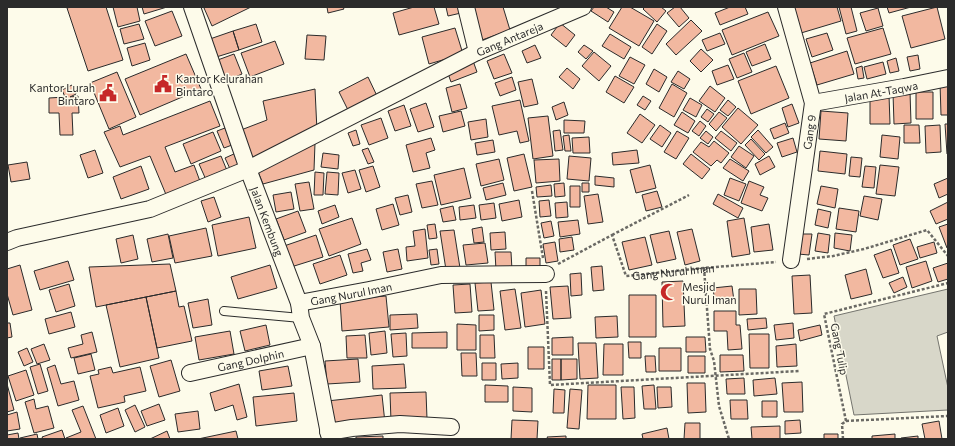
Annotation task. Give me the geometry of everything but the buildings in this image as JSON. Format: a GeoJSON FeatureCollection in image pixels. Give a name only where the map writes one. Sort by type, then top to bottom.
{"type":"FeatureCollection","features":[{"type":"Feature","properties":{"kind":"street","name":"Jalan Kembung"},"geometry":{"type":"LineString","coordinates":[[192,7],[248,169],[312,346],[329,435]]}},
{"type":"Feature","properties":{"kind":"street","name":"Gang Antareja"},"geometry":{"type":"LineString","coordinates":[[466,7],[477,52],[583,7]]}},
{"type":"Feature","properties":{"kind":"street","name":"Gang 9"},"geometry":{"type":"LineString","coordinates":[[786,7],[813,102],[791,260]]}},
{"type":"Feature","properties":{"kind":"street"},"geometry":{"type":"LineString","coordinates":[[7,242],[17,238],[150,209],[248,169],[477,52]]}},
{"type":"Feature","properties":{"kind":"street","name":"Jalan At-Taqwa"},"geometry":{"type":"LineString","coordinates":[[813,102],[948,78]]}},
{"type":"Feature","properties":{"kind":"street","name":"Gang Nurul Iman"},"geometry":{"type":"LineString","coordinates":[[300,310],[369,290],[441,275],[545,272]]}},
{"type":"Feature","properties":{"kind":"street","name":"Gang Dolphin"},"geometry":{"type":"LineString","coordinates":[[190,373],[312,346]]}},
{"type":"Feature","properties":{"kind":"street"},"geometry":{"type":"LineString","coordinates":[[329,435],[352,428],[400,424],[451,427]]}},
{"type":"Feature","properties":{"kind":"lane"},"geometry":{"type":"LineString","coordinates":[[224,311],[300,310]]}},
{"type":"Feature","properties":{"kind":"path"},"geometry":{"type":"LineString","coordinates":[[532,191],[545,272],[550,385],[799,371]]}},
{"type":"Feature","properties":{"kind":"path"},"geometry":{"type":"LineString","coordinates":[[545,272],[612,235],[690,195]]}},
{"type":"Feature","properties":{"kind":"path","name":"Gang Nurul Iman"},"geometry":{"type":"LineString","coordinates":[[612,235],[626,276],[833,256],[858,251],[927,230],[948,256]]}},
{"type":"Feature","properties":{"kind":"path"},"geometry":{"type":"LineString","coordinates":[[704,268],[710,349],[714,361],[719,406],[729,439]]}},
{"type":"Feature","properties":{"kind":"path","name":"Gang Tulip"},"geometry":{"type":"LineString","coordinates":[[843,439],[842,424],[846,421],[824,314],[948,283]]}},
{"type":"Feature","properties":{"kind":"path"},"geometry":{"type":"LineString","coordinates":[[846,421],[948,416]]}},
{"type":"Feature","properties":{"kind":"shaded area"},"geometry":{"type":"Polygon","coordinates":[[[948,289],[948,332],[937,336],[948,388],[948,410],[854,415],[834,316],[948,289]]]}},
{"type":"Feature","properties":{"kind":"place","name":"Kantor Kelurahan Bintaro"},"geometry":{"type":"Point","coordinates":[163,84]}},
{"type":"Feature","properties":{"kind":"place","name":"Kantor Lurah Bintaro"},"geometry":{"type":"Point","coordinates":[108,93]}},
{"type":"Feature","properties":{"kind":"place","name":"Mesjid Nurul Iman"},"geometry":{"type":"Point","coordinates":[669,292]}}]}
